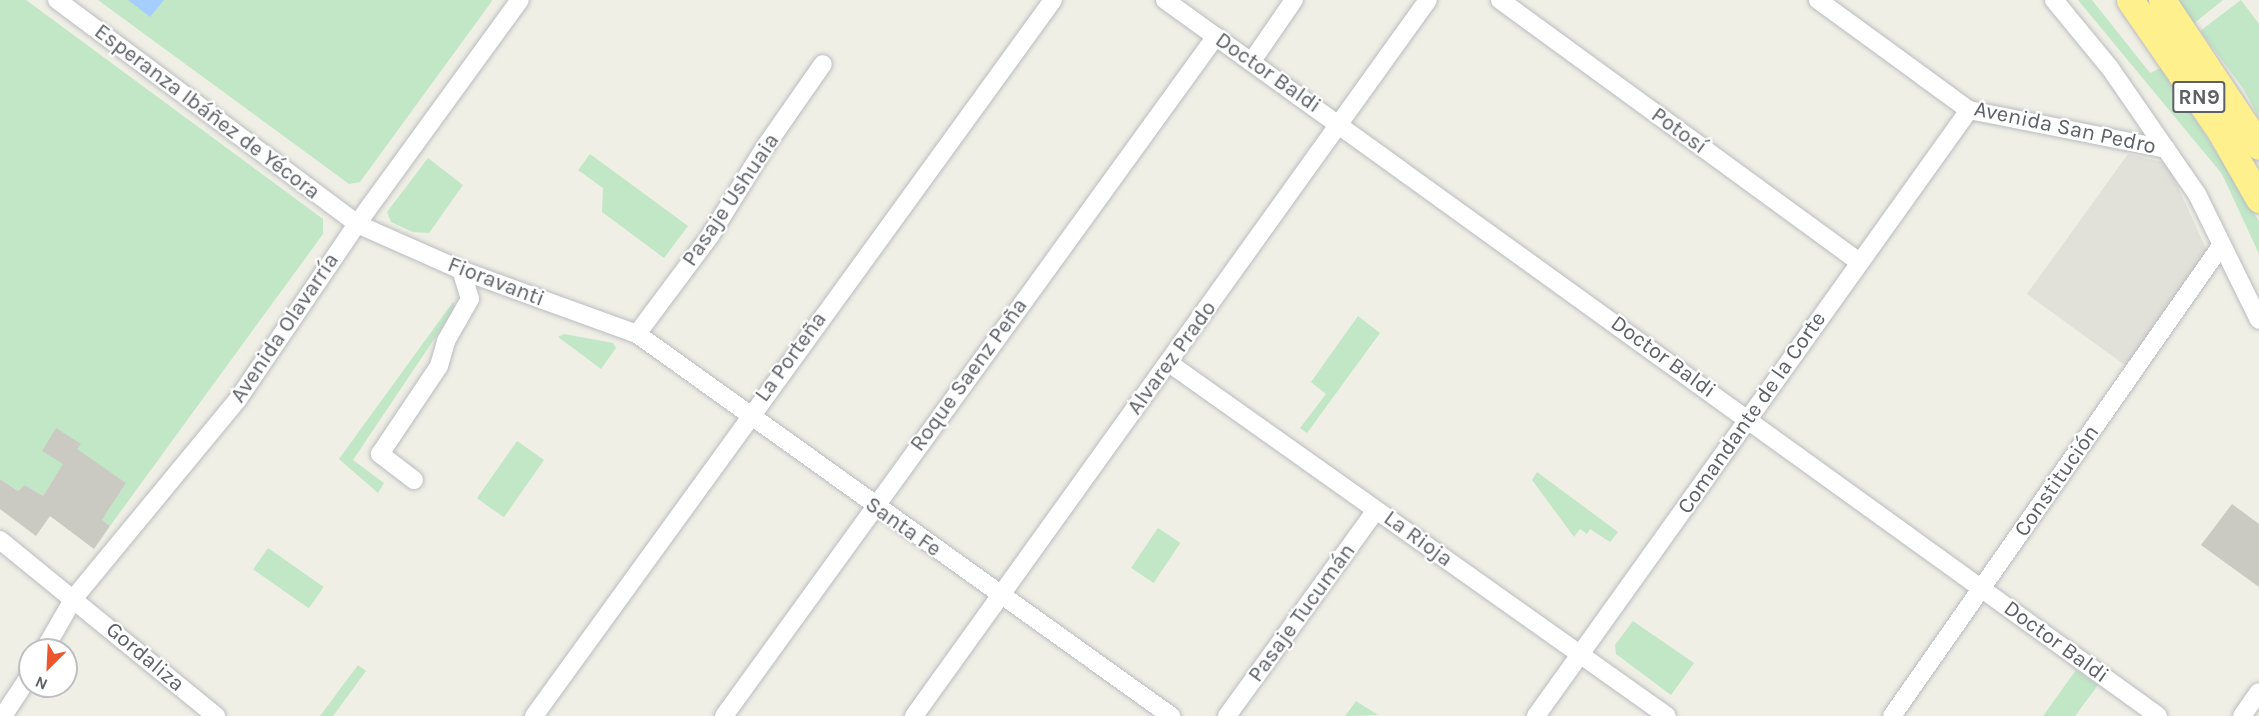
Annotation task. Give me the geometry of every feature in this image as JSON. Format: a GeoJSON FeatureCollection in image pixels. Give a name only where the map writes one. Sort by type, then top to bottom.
{"type":"FeatureCollection","features":[{"type":"Feature","properties":{"kind":"highway","name":"RN9"},"geometry":{"type":"LineString","coordinates":[[2130,0],[2216,122],[2259,199]]}},
{"type":"Feature","properties":{"kind":"highway","name":"RN9"},"geometry":{"type":"LineString","coordinates":[[2162,0],[2259,146]]}},
{"type":"Feature","properties":{"kind":"street","name":"Esperanza Ibáñez de Yécora"},"geometry":{"type":"LineString","coordinates":[[57,0],[357,224]]}},
{"type":"Feature","properties":{"kind":"street","name":"Avenida Olavarría"},"geometry":{"type":"LineString","coordinates":[[51,638],[74,598],[238,399],[357,224],[519,0]]}},
{"type":"Feature","properties":{"kind":"street","name":"La Porteña"},"geometry":{"type":"LineString","coordinates":[[534,716],[748,416],[1053,0]]}},
{"type":"Feature","properties":{"kind":"street","name":"Doctor Baldi"},"geometry":{"type":"LineString","coordinates":[[1165,0],[1339,123],[2158,716]]}},
{"type":"Feature","properties":{"kind":"street"},"geometry":{"type":"LineString","coordinates":[[1252,61],[1294,0]]}},
{"type":"Feature","properties":{"kind":"street","name":"Alvarez Prado"},"geometry":{"type":"LineString","coordinates":[[914,716],[1428,0]]}},
{"type":"Feature","properties":{"kind":"street","name":"Potosí"},"geometry":{"type":"LineString","coordinates":[[1500,0],[1859,262]]}},
{"type":"Feature","properties":{"kind":"street","name":"Avenida San Pedro"},"geometry":{"type":"LineString","coordinates":[[1818,0],[1969,110],[2166,149]]}},
{"type":"Feature","properties":{"kind":"street"},"geometry":{"type":"LineString","coordinates":[[2054,0],[2110,68],[2197,194],[2220,246],[2259,320]]}},
{"type":"Feature","properties":{"kind":"street","name":"Roque Saenz Peña"},"geometry":{"type":"LineString","coordinates":[[724,716],[1216,36]]}},
{"type":"Feature","properties":{"kind":"street","name":"Pasaje Ushuaia"},"geometry":{"type":"LineString","coordinates":[[637,334],[710,236],[765,147],[824,64]]}},
{"type":"Feature","properties":{"kind":"street","name":"Comandante de la Corte"},"geometry":{"type":"LineString","coordinates":[[1536,716],[1969,110]]}},
{"type":"Feature","properties":{"kind":"street","name":"Fioravanti"},"geometry":{"type":"LineString","coordinates":[[357,224],[461,270],[637,334]]}},
{"type":"Feature","properties":{"kind":"street","name":"Constitución"},"geometry":{"type":"LineString","coordinates":[[1892,716],[2220,246]]}},
{"type":"Feature","properties":{"kind":"street"},"geometry":{"type":"LineString","coordinates":[[414,480],[380,454],[439,366],[446,341],[470,299],[461,270]]}},
{"type":"Feature","properties":{"kind":"street","name":"Santa Fe"},"geometry":{"type":"LineString","coordinates":[[637,334],[874,507],[1001,594],[1171,716]]}},
{"type":"Feature","properties":{"kind":"street","name":"La Rioja"},"geometry":{"type":"LineString","coordinates":[[1169,363],[1667,716]]}},
{"type":"Feature","properties":{"kind":"street","name":"Pasaje Tucumán"},"geometry":{"type":"LineString","coordinates":[[1227,716],[1376,510]]}},
{"type":"Feature","properties":{"kind":"street","name":"Gordaliza"},"geometry":{"type":"LineString","coordinates":[[0,540],[216,716]]}},
{"type":"Feature","properties":{"kind":"street"},"geometry":{"type":"LineString","coordinates":[[0,710],[18,691]]}},
{"type":"Feature","properties":{"kind":"street"},"geometry":{"type":"LineString","coordinates":[[2242,716],[2259,692]]}},
{"type":"Feature","properties":{"kind":"street"},"geometry":{"type":"LineString","coordinates":[[3,716],[18,694]]}},
{"type":"Feature","properties":{"kind":"shaded area"},"geometry":{"type":"Polygon","coordinates":[[[2128,154],[2167,163],[2207,251],[2126,366],[2027,294],[2128,154]]]}},
{"type":"Feature","properties":{"kind":"green space"},"geometry":{"type":"Polygon","coordinates":[[[0,0],[26,0],[323,219],[323,234],[110,526],[96,516],[106,514],[126,483],[91,459],[71,487],[55,477],[43,496],[25,485],[18,491],[0,479],[0,0]]]}},
{"type":"Feature","properties":{"kind":"green space"},"geometry":{"type":"Polygon","coordinates":[[[98,0],[492,1],[360,182],[349,184],[98,0]]]}},
{"type":"Feature","properties":{"kind":"green space"},"geometry":{"type":"Polygon","coordinates":[[[2078,0],[2092,0],[2150,73],[2163,67],[2259,221],[2259,254],[2222,174],[2078,0]]]}},
{"type":"Feature","properties":{"kind":"green space"},"geometry":{"type":"Polygon","coordinates":[[[2175,0],[2223,0],[2193,24],[2175,0]]]}},
{"type":"Feature","properties":{"kind":"green space"},"geometry":{"type":"Polygon","coordinates":[[[2241,0],[2259,24],[2259,118],[2243,88],[2200,31],[2241,0]]]}},
{"type":"Feature","properties":{"kind":"green space"},"geometry":{"type":"Polygon","coordinates":[[[590,154],[688,226],[664,258],[602,212],[603,188],[578,170],[590,154]]]}},
{"type":"Feature","properties":{"kind":"green space"},"geometry":{"type":"Polygon","coordinates":[[[428,158],[463,185],[429,233],[413,232],[391,222],[387,212],[428,158]]]}},
{"type":"Feature","properties":{"kind":"green space"},"geometry":{"type":"Polygon","coordinates":[[[453,302],[455,308],[353,460],[384,483],[378,493],[339,459],[453,302]]]}},
{"type":"Feature","properties":{"kind":"green space"},"geometry":{"type":"Polygon","coordinates":[[[1358,316],[1380,333],[1307,433],[1300,428],[1326,394],[1311,382],[1358,316]]]}},
{"type":"Feature","properties":{"kind":"green space"},"geometry":{"type":"Polygon","coordinates":[[[564,334],[613,343],[616,348],[601,369],[558,337],[564,334]]]}},
{"type":"Feature","properties":{"kind":"green space"},"geometry":{"type":"Polygon","coordinates":[[[517,441],[544,460],[504,517],[477,498],[517,441]]]}},
{"type":"Feature","properties":{"kind":"green space"},"geometry":{"type":"Polygon","coordinates":[[[1537,472],[1618,532],[1610,542],[1590,529],[1587,534],[1580,529],[1574,537],[1532,480],[1537,472]]]}},
{"type":"Feature","properties":{"kind":"green space"},"geometry":{"type":"Polygon","coordinates":[[[1158,528],[1180,543],[1154,583],[1131,568],[1158,528]]]}},
{"type":"Feature","properties":{"kind":"green space"},"geometry":{"type":"Polygon","coordinates":[[[268,548],[324,587],[309,608],[253,569],[268,548]]]}},
{"type":"Feature","properties":{"kind":"green space"},"geometry":{"type":"Polygon","coordinates":[[[1633,621],[1694,663],[1671,695],[1616,654],[1615,645],[1633,621]]]}},
{"type":"Feature","properties":{"kind":"green space"},"geometry":{"type":"Polygon","coordinates":[[[358,665],[366,671],[333,716],[320,716],[358,665]]]}},
{"type":"Feature","properties":{"kind":"green space"},"geometry":{"type":"Polygon","coordinates":[[[2076,670],[2098,685],[2075,716],[2043,716],[2076,670]]]}},
{"type":"Feature","properties":{"kind":"green space"},"geometry":{"type":"Polygon","coordinates":[[[1356,701],[1378,715],[1345,716],[1356,701]]]}},
{"type":"Feature","properties":{"kind":"water"},"geometry":{"type":"Polygon","coordinates":[[[128,0],[164,0],[150,17],[128,0]]]}},
{"type":"Feature","properties":{"kind":"building"},"geometry":{"type":"Polygon","coordinates":[[[56,428],[81,444],[77,449],[126,483],[102,520],[110,526],[94,549],[50,516],[36,536],[0,509],[0,479],[18,491],[25,485],[43,496],[63,464],[42,451],[56,428]]]}},
{"type":"Feature","properties":{"kind":"building"},"geometry":{"type":"Polygon","coordinates":[[[2232,504],[2259,524],[2259,587],[2201,545],[2232,504]]]}}]}
